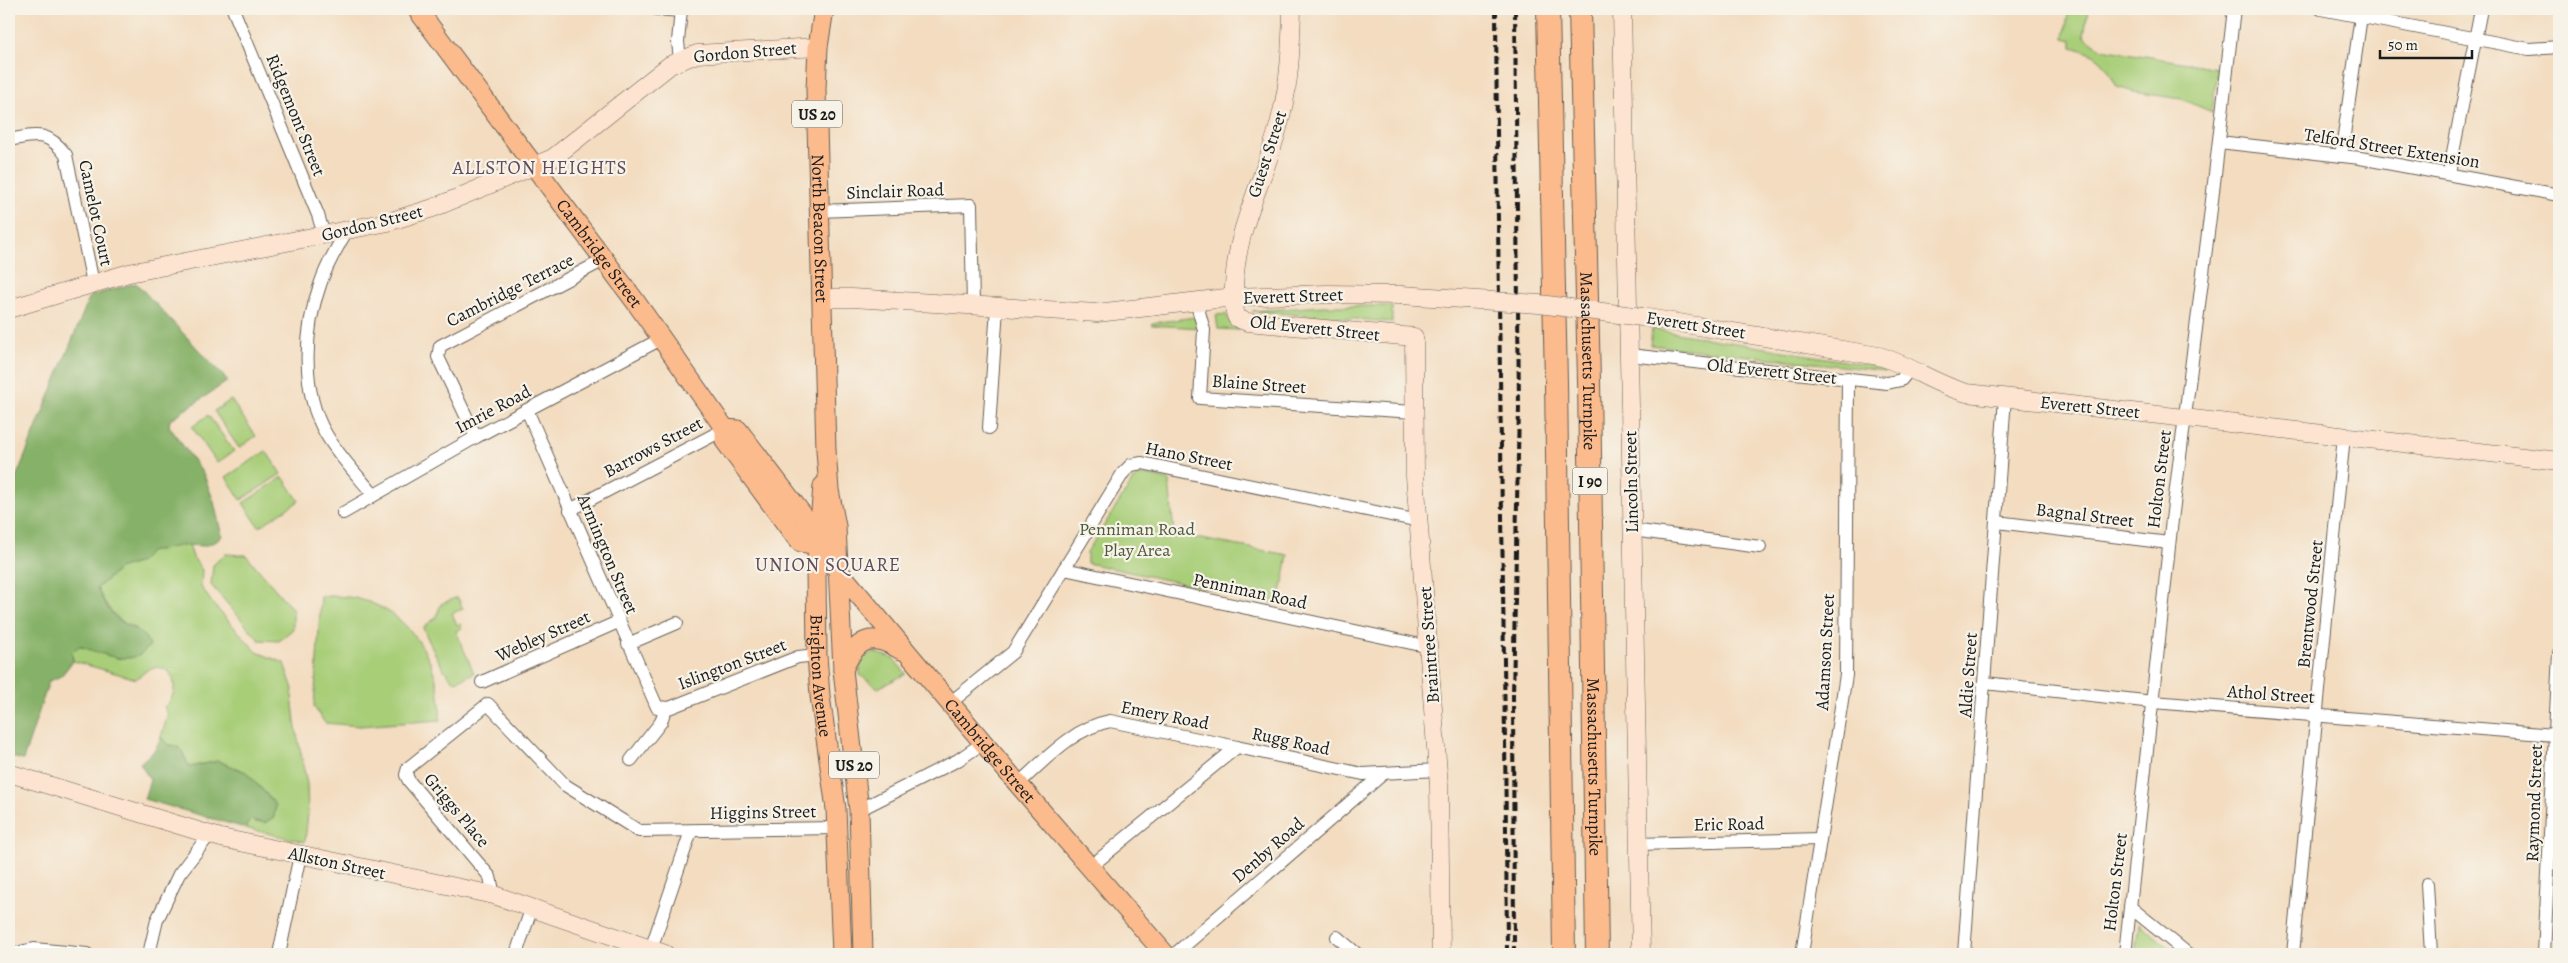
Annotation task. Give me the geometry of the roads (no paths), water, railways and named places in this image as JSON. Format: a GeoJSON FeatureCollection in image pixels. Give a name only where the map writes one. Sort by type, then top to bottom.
{"type":"FeatureCollection","features":[{"type":"Feature","properties":{"kind":"highway","name":"Massachusetts Turnpike"},"geometry":{"type":"LineString","coordinates":[[1548,9],[1555,313],[1564,954]]}},
{"type":"Feature","properties":{"kind":"highway","name":"Massachusetts Turnpike"},"geometry":{"type":"LineString","coordinates":[[1580,9],[1589,381],[1597,954]]}},
{"type":"Feature","properties":{"kind":"main road","name":"Cambridge Street"},"geometry":{"type":"LineString","coordinates":[[416,9],[604,260],[725,429],[725,441],[742,465],[800,542],[818,545]]}},
{"type":"Feature","properties":{"kind":"main road","name":"North Beacon Street"},"geometry":{"type":"LineString","coordinates":[[824,9],[818,47],[816,88],[826,450],[836,526],[837,569]]}},
{"type":"Feature","properties":{"kind":"main road","name":"Cambridge Street"},"geometry":{"type":"LineString","coordinates":[[725,429],[738,430],[748,441],[805,518],[818,545],[906,654],[1165,954]]}},
{"type":"Feature","properties":{"kind":"main road","name":"North Beacon Street"},"geometry":{"type":"LineString","coordinates":[[818,545],[826,450]]}},
{"type":"Feature","properties":{"kind":"main road","name":"Brighton Avenue"},"geometry":{"type":"LineString","coordinates":[[818,545],[816,570],[820,696],[831,763],[837,828],[842,954]]}},
{"type":"Feature","properties":{"kind":"main road","name":"Brighton Avenue"},"geometry":{"type":"LineString","coordinates":[[837,569],[843,670],[859,810],[863,954]]}},
{"type":"Feature","properties":{"kind":"main road"},"geometry":{"type":"LineString","coordinates":[[843,670],[855,647],[868,640],[887,641],[906,654]]}},
{"type":"Feature","properties":{"kind":"street","name":"Ridgemont Street"},"geometry":{"type":"LineString","coordinates":[[233,9],[318,215],[324,235]]}},
{"type":"Feature","properties":{"kind":"street"},"geometry":{"type":"LineString","coordinates":[[656,9],[681,10],[678,42],[680,59]]}},
{"type":"Feature","properties":{"kind":"street","name":"Guest Street"},"geometry":{"type":"LineString","coordinates":[[1234,297],[1236,259],[1240,233],[1265,171],[1282,113],[1289,64],[1292,9]]}},
{"type":"Feature","properties":{"kind":"street","name":"Lincoln Street"},"geometry":{"type":"LineString","coordinates":[[1622,9],[1640,954]]}},
{"type":"Feature","properties":{"kind":"street","name":"Holton Street"},"geometry":{"type":"LineString","coordinates":[[2125,954],[2184,417],[2234,9]]}},
{"type":"Feature","properties":{"kind":"street"},"geometry":{"type":"LineString","coordinates":[[2322,9],[2361,13],[2475,40],[2529,49],[2559,47]]}},
{"type":"Feature","properties":{"kind":"street"},"geometry":{"type":"LineString","coordinates":[[2449,173],[2481,9]]}},
{"type":"Feature","properties":{"kind":"street"},"geometry":{"type":"LineString","coordinates":[[2341,156],[2361,13]]}},
{"type":"Feature","properties":{"kind":"street","name":"Gordon Street"},"geometry":{"type":"LineString","coordinates":[[9,309],[129,273],[324,235],[408,216],[553,158],[680,59],[697,54],[818,47]]}},
{"type":"Feature","properties":{"kind":"street","name":"Camelot Court"},"geometry":{"type":"LineString","coordinates":[[9,140],[36,135],[46,136],[56,142],[66,155],[93,283]]}},
{"type":"Feature","properties":{"kind":"street","name":"Telford Street Extension"},"geometry":{"type":"LineString","coordinates":[[2219,142],[2341,156],[2449,173],[2559,195]]}},
{"type":"Feature","properties":{"kind":"street","name":"Sinclair Road"},"geometry":{"type":"LineString","coordinates":[[819,211],[971,205],[973,306]]}},
{"type":"Feature","properties":{"kind":"street"},"geometry":{"type":"LineString","coordinates":[[347,230],[329,262],[319,286],[308,358],[310,382],[314,405],[326,433],[373,494]]}},
{"type":"Feature","properties":{"kind":"street","name":"Cambridge Terrace"},"geometry":{"type":"LineString","coordinates":[[476,437],[438,357],[440,346],[587,271],[604,260]]}},
{"type":"Feature","properties":{"kind":"street","name":"Everett Street"},"geometry":{"type":"LineString","coordinates":[[822,298],[852,298],[1097,313],[1234,297],[1327,294],[1401,295],[1539,304],[1642,316],[1879,356],[1951,389],[2005,398],[2559,461]]}},
{"type":"Feature","properties":{"kind":"street","name":"Old Everett Street"},"geometry":{"type":"LineString","coordinates":[[1234,297],[1236,316],[1244,322],[1414,337]]}},
{"type":"Feature","properties":{"kind":"street","name":"Blaine Street"},"geometry":{"type":"LineString","coordinates":[[1196,301],[1204,330],[1200,398],[1414,412]]}},
{"type":"Feature","properties":{"kind":"street"},"geometry":{"type":"LineString","coordinates":[[989,428],[997,306]]}},
{"type":"Feature","properties":{"kind":"street","name":"Braintree Street"},"geometry":{"type":"LineString","coordinates":[[1414,337],[1415,468],[1438,770],[1441,954]]}},
{"type":"Feature","properties":{"kind":"street","name":"Imrie Road"},"geometry":{"type":"LineString","coordinates":[[343,513],[373,494],[476,437],[660,340]]}},
{"type":"Feature","properties":{"kind":"street","name":"Old Everett Street"},"geometry":{"type":"LineString","coordinates":[[1629,355],[1895,382],[1901,380],[1910,369]]}},
{"type":"Feature","properties":{"kind":"street","name":"Adamson Street"},"geometry":{"type":"LineString","coordinates":[[1802,954],[1846,675],[1848,378]]}},
{"type":"Feature","properties":{"kind":"street","name":"Aldie Street"},"geometry":{"type":"LineString","coordinates":[[1964,954],[2005,398]]}},
{"type":"Feature","properties":{"kind":"street","name":"Armington Street"},"geometry":{"type":"LineString","coordinates":[[527,410],[654,704],[662,709]]}},
{"type":"Feature","properties":{"kind":"street","name":"Barrows Street"},"geometry":{"type":"LineString","coordinates":[[570,510],[725,429]]}},
{"type":"Feature","properties":{"kind":"street","name":"Brentwood Street"},"geometry":{"type":"LineString","coordinates":[[2293,954],[2344,436]]}},
{"type":"Feature","properties":{"kind":"street","name":"Hano Street"},"geometry":{"type":"LineString","coordinates":[[950,703],[1013,652],[1123,472],[1138,462],[1419,521]]}},
{"type":"Feature","properties":{"kind":"street","name":"Bagnal Street"},"geometry":{"type":"LineString","coordinates":[[1997,522],[2170,543]]}},
{"type":"Feature","properties":{"kind":"street"},"geometry":{"type":"LineString","coordinates":[[1632,530],[1760,547]]}},
{"type":"Feature","properties":{"kind":"street","name":"Penniman Road"},"geometry":{"type":"LineString","coordinates":[[1064,569],[1430,647]]}},
{"type":"Feature","properties":{"kind":"street","name":"Webley Street"},"geometry":{"type":"LineString","coordinates":[[482,682],[618,622]]}},
{"type":"Feature","properties":{"kind":"street"},"geometry":{"type":"LineString","coordinates":[[628,644],[677,622]]}},
{"type":"Feature","properties":{"kind":"street","name":"Raymond Street"},"geometry":{"type":"LineString","coordinates":[[2544,954],[2553,906],[2557,764],[2554,735],[2559,653]]}},
{"type":"Feature","properties":{"kind":"street","name":"Islington Street"},"geometry":{"type":"LineString","coordinates":[[662,709],[798,657],[818,655]]}},
{"type":"Feature","properties":{"kind":"street","name":"Athol Street"},"geometry":{"type":"LineString","coordinates":[[1985,683],[2154,702],[2554,735]]}},
{"type":"Feature","properties":{"kind":"street","name":"Griggs Place"},"geometry":{"type":"LineString","coordinates":[[494,895],[490,877],[409,781],[406,775],[408,768],[488,704],[558,777]]}},
{"type":"Feature","properties":{"kind":"street"},"geometry":{"type":"LineString","coordinates":[[631,760],[661,722],[662,709]]}},
{"type":"Feature","properties":{"kind":"street","name":"Emery Road"},"geometry":{"type":"LineString","coordinates":[[1018,784],[1079,732],[1095,724],[1110,721],[1237,747]]}},
{"type":"Feature","properties":{"kind":"street"},"geometry":{"type":"LineString","coordinates":[[859,810],[958,760],[983,743]]}},
{"type":"Feature","properties":{"kind":"street","name":"Rugg Road"},"geometry":{"type":"LineString","coordinates":[[1090,868],[1237,747],[1363,774],[1438,770]]}},
{"type":"Feature","properties":{"kind":"street","name":"Allston Street"},"geometry":{"type":"LineString","coordinates":[[9,773],[210,834],[494,895],[658,952]]}},
{"type":"Feature","properties":{"kind":"street","name":"Denby Road"},"geometry":{"type":"LineString","coordinates":[[1175,954],[1384,773]]}},
{"type":"Feature","properties":{"kind":"street","name":"Higgins Street"},"geometry":{"type":"LineString","coordinates":[[558,777],[565,785],[639,831],[837,828]]}},
{"type":"Feature","properties":{"kind":"street","name":"Higgins Street"},"geometry":{"type":"LineString","coordinates":[[658,952],[690,831]]}},
{"type":"Feature","properties":{"kind":"street"},"geometry":{"type":"LineString","coordinates":[[149,954],[157,920],[179,874],[210,834]]}},
{"type":"Feature","properties":{"kind":"street","name":"Eric Road"},"geometry":{"type":"LineString","coordinates":[[1638,844],[1820,839]]}},
{"type":"Feature","properties":{"kind":"street"},"geometry":{"type":"LineString","coordinates":[[279,954],[300,854]]}},
{"type":"Feature","properties":{"kind":"street"},"geometry":{"type":"LineString","coordinates":[[2426,884],[2431,954]]}},
{"type":"Feature","properties":{"kind":"street"},"geometry":{"type":"LineString","coordinates":[[516,954],[532,907]]}},
{"type":"Feature","properties":{"kind":"street"},"geometry":{"type":"LineString","coordinates":[[2130,907],[2188,954]]}},
{"type":"Feature","properties":{"kind":"street"},"geometry":{"type":"LineString","coordinates":[[1337,937],[1357,954]]}},
{"type":"Feature","properties":{"kind":"street"},"geometry":{"type":"LineString","coordinates":[[10,954],[34,950],[87,954]]}},
{"type":"Feature","properties":{"kind":"railway"},"geometry":{"type":"LineString","coordinates":[[1496,9],[1507,954]]}},
{"type":"Feature","properties":{"kind":"railway"},"geometry":{"type":"LineString","coordinates":[[1514,954],[1513,695],[1519,407],[1515,9]]}},
{"type":"Feature","properties":{"kind":"district","name":"ALLSTON HEIGHTS"},"geometry":{"type":"Point","coordinates":[540,167]}},
{"type":"Feature","properties":{"kind":"district","name":"UNION SQUARE"},"geometry":{"type":"Point","coordinates":[828,564]}},
{"type":"Feature","properties":{"kind":"park label","name":"Penniman Road Play Area"},"geometry":{"type":"Point","coordinates":[1137,539]}}]}
